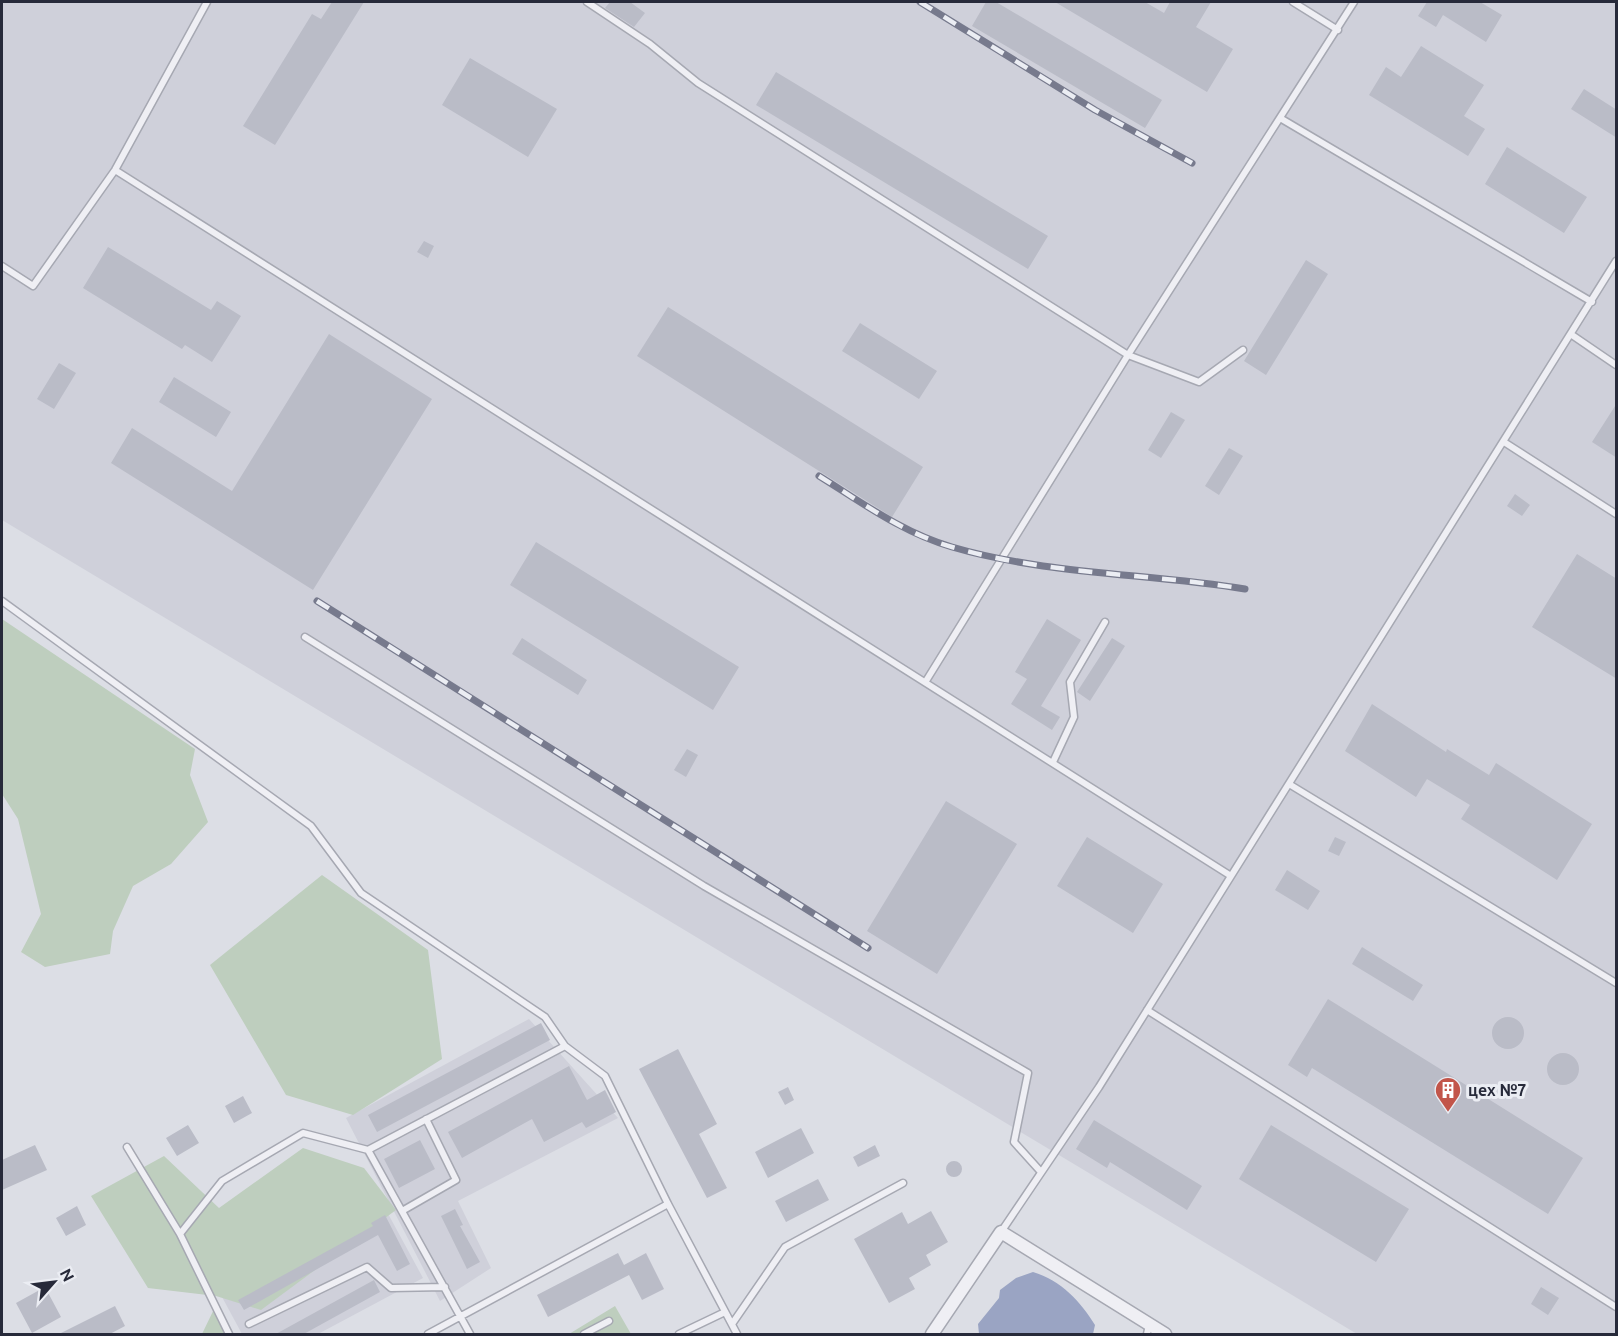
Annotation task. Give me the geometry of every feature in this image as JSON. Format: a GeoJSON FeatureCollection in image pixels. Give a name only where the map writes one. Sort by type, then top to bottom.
{"type":"FeatureCollection","features":[{"type":"Feature","properties":{"kind":"street"},"geometry":{"type":"LineString","coordinates":[[932,1335],[1001,1232],[1148,1330],[1165,1335]]}},
{"type":"Feature","properties":{"kind":"lane"},"geometry":{"type":"LineString","coordinates":[[2,266],[33,286],[115,170],[207,2]]}},
{"type":"Feature","properties":{"kind":"lane"},"geometry":{"type":"LineString","coordinates":[[587,2],[650,44],[698,83],[1128,355],[1199,382],[1243,350]]}},
{"type":"Feature","properties":{"kind":"lane"},"geometry":{"type":"LineString","coordinates":[[1293,2],[1338,30]]}},
{"type":"Feature","properties":{"kind":"lane"},"geometry":{"type":"LineString","coordinates":[[926,681],[1128,355],[1354,2]]}},
{"type":"Feature","properties":{"kind":"lane"},"geometry":{"type":"LineString","coordinates":[[1280,118],[1592,302]]}},
{"type":"Feature","properties":{"kind":"lane"},"geometry":{"type":"LineString","coordinates":[[115,170],[1231,876]]}},
{"type":"Feature","properties":{"kind":"lane"},"geometry":{"type":"LineString","coordinates":[[1001,1232],[1147,1010],[1617,261]]}},
{"type":"Feature","properties":{"kind":"lane"},"geometry":{"type":"LineString","coordinates":[[1572,335],[1617,365]]}},
{"type":"Feature","properties":{"kind":"lane"},"geometry":{"type":"LineString","coordinates":[[1504,442],[1617,514]]}},
{"type":"Feature","properties":{"kind":"lane"},"geometry":{"type":"LineString","coordinates":[[2,601],[311,826],[361,893],[545,1017],[565,1046],[604,1076],[737,1335]]}},
{"type":"Feature","properties":{"kind":"lane"},"geometry":{"type":"LineString","coordinates":[[1053,762],[1074,717],[1070,682],[1106,622]]}},
{"type":"Feature","properties":{"kind":"lane"},"geometry":{"type":"LineString","coordinates":[[305,637],[704,886],[1028,1073],[1014,1142],[1041,1173]]}},
{"type":"Feature","properties":{"kind":"lane"},"geometry":{"type":"LineString","coordinates":[[1289,784],[1617,983]]}},
{"type":"Feature","properties":{"kind":"lane"},"geometry":{"type":"LineString","coordinates":[[1147,1010],[1617,1307]]}},
{"type":"Feature","properties":{"kind":"lane"},"geometry":{"type":"LineString","coordinates":[[180,1234],[222,1180],[303,1133],[368,1150],[565,1046]]}},
{"type":"Feature","properties":{"kind":"lane"},"geometry":{"type":"LineString","coordinates":[[402,1211],[456,1180],[426,1119]]}},
{"type":"Feature","properties":{"kind":"lane"},"geometry":{"type":"LineString","coordinates":[[127,1147],[180,1234],[229,1335]]}},
{"type":"Feature","properties":{"kind":"lane"},"geometry":{"type":"LineString","coordinates":[[368,1150],[470,1335]]}},
{"type":"Feature","properties":{"kind":"lane"},"geometry":{"type":"LineString","coordinates":[[732,1324],[785,1247],[903,1183]]}},
{"type":"Feature","properties":{"kind":"lane"},"geometry":{"type":"LineString","coordinates":[[428,1335],[668,1204]]}},
{"type":"Feature","properties":{"kind":"lane"},"geometry":{"type":"LineString","coordinates":[[249,1324],[367,1268],[391,1288],[445,1287]]}},
{"type":"Feature","properties":{"kind":"lane"},"geometry":{"type":"LineString","coordinates":[[678,1335],[725,1312]]}},
{"type":"Feature","properties":{"kind":"lane"},"geometry":{"type":"LineString","coordinates":[[584,1335],[609,1321]]}},
{"type":"Feature","properties":{"kind":"shaded area"},"geometry":{"type":"Polygon","coordinates":[[[2,2],[1616,2],[1616,1334],[1357,1334],[2,520],[2,2]]]}},
{"type":"Feature","properties":{"kind":"shaded area"},"geometry":{"type":"Polygon","coordinates":[[[529,1019],[618,1118],[458,1201],[491,1268],[440,1301],[346,1118],[529,1019]]]}},
{"type":"Feature","properties":{"kind":"shaded area"},"geometry":{"type":"Polygon","coordinates":[[[386,1210],[423,1278],[318,1334],[242,1334],[222,1297],[386,1210]]]}},
{"type":"Feature","properties":{"kind":"green space"},"geometry":{"type":"Polygon","coordinates":[[[2,619],[195,749],[190,775],[208,822],[171,864],[133,886],[113,931],[110,954],[45,967],[21,952],[41,914],[18,819],[2,794],[2,619]]]}},
{"type":"Feature","properties":{"kind":"green space"},"geometry":{"type":"Polygon","coordinates":[[[322,875],[428,950],[442,1059],[353,1115],[286,1095],[210,965],[322,875]]]}},
{"type":"Feature","properties":{"kind":"green space"},"geometry":{"type":"Polygon","coordinates":[[[303,1148],[364,1168],[396,1210],[261,1310],[216,1296],[148,1288],[91,1196],[164,1156],[219,1208],[303,1148]]]}},
{"type":"Feature","properties":{"kind":"green space"},"geometry":{"type":"Polygon","coordinates":[[[615,1306],[631,1334],[569,1334],[615,1306]]]}},
{"type":"Feature","properties":{"kind":"green space"},"geometry":{"type":"Polygon","coordinates":[[[215,1307],[231,1334],[202,1334],[215,1307]]]}},
{"type":"Feature","properties":{"kind":"water"},"geometry":{"type":"Polygon","coordinates":[[[1033,1272],[1053,1280],[1077,1300],[1095,1325],[1093,1334],[979,1334],[978,1324],[999,1298],[1000,1290],[1016,1278],[1033,1272]]]}},
{"type":"Feature","properties":{"kind":"building"},"geometry":{"type":"Polygon","coordinates":[[[332,2],[364,2],[275,145],[243,126],[312,14],[321,19],[332,2]]]}},
{"type":"Feature","properties":{"kind":"building"},"geometry":{"type":"Polygon","coordinates":[[[610,2],[630,2],[645,13],[634,27],[605,8],[610,2]]]}},
{"type":"Feature","properties":{"kind":"building"},"geometry":{"type":"Polygon","coordinates":[[[986,2],[996,2],[1162,100],[1145,128],[972,26],[986,2]]]}},
{"type":"Feature","properties":{"kind":"building"},"geometry":{"type":"Polygon","coordinates":[[[1055,2],[1145,2],[1164,13],[1170,2],[1211,2],[1196,27],[1233,49],[1207,92],[1055,2]]]}},
{"type":"Feature","properties":{"kind":"building"},"geometry":{"type":"Polygon","coordinates":[[[1427,2],[1480,2],[1502,15],[1486,42],[1443,15],[1436,27],[1418,16],[1427,2]]]}},
{"type":"Feature","properties":{"kind":"building"},"geometry":{"type":"Polygon","coordinates":[[[1421,46],[1484,85],[1464,116],[1485,129],[1468,156],[1369,95],[1386,67],[1401,77],[1421,46]]]}},
{"type":"Feature","properties":{"kind":"building"},"geometry":{"type":"Polygon","coordinates":[[[470,58],[557,109],[528,157],[442,105],[470,58]]]}},
{"type":"Feature","properties":{"kind":"building"},"geometry":{"type":"Polygon","coordinates":[[[776,72],[1048,236],[1028,269],[756,105],[776,72]]]}},
{"type":"Feature","properties":{"kind":"building"},"geometry":{"type":"Polygon","coordinates":[[[1584,89],[1617,110],[1617,138],[1571,109],[1584,89]]]}},
{"type":"Feature","properties":{"kind":"building"},"geometry":{"type":"Polygon","coordinates":[[[1507,147],[1587,197],[1564,233],[1485,184],[1507,147]]]}},
{"type":"Feature","properties":{"kind":"building"},"geometry":{"type":"Polygon","coordinates":[[[424,241],[434,246],[428,258],[417,252],[424,241]]]}},
{"type":"Feature","properties":{"kind":"building"},"geometry":{"type":"Polygon","coordinates":[[[108,247],[211,310],[217,301],[241,316],[212,362],[185,345],[182,349],[83,288],[108,247]]]}},
{"type":"Feature","properties":{"kind":"building"},"geometry":{"type":"Polygon","coordinates":[[[1306,260],[1328,274],[1266,375],[1244,361],[1306,260]]]}},
{"type":"Feature","properties":{"kind":"building"},"geometry":{"type":"Polygon","coordinates":[[[668,307],[923,467],[892,517],[637,356],[668,307]]]}},
{"type":"Feature","properties":{"kind":"building"},"geometry":{"type":"Polygon","coordinates":[[[860,323],[937,371],[919,399],[842,351],[860,323]]]}},
{"type":"Feature","properties":{"kind":"building"},"geometry":{"type":"Polygon","coordinates":[[[329,334],[432,399],[313,590],[111,463],[132,428],[232,491],[329,334]]]}},
{"type":"Feature","properties":{"kind":"building"},"geometry":{"type":"Polygon","coordinates":[[[59,363],[76,373],[54,409],[37,399],[59,363]]]}},
{"type":"Feature","properties":{"kind":"building"},"geometry":{"type":"Polygon","coordinates":[[[174,377],[231,412],[216,437],[159,402],[174,377]]]}},
{"type":"Feature","properties":{"kind":"building"},"geometry":{"type":"Polygon","coordinates":[[[1617,403],[1617,458],[1592,442],[1617,403]]]}},
{"type":"Feature","properties":{"kind":"building"},"geometry":{"type":"Polygon","coordinates":[[[1171,412],[1185,420],[1161,458],[1148,450],[1171,412]]]}},
{"type":"Feature","properties":{"kind":"building"},"geometry":{"type":"Polygon","coordinates":[[[1229,448],[1243,456],[1219,495],[1205,486],[1229,448]]]}},
{"type":"Feature","properties":{"kind":"building"},"geometry":{"type":"Polygon","coordinates":[[[1515,494],[1530,505],[1522,516],[1507,506],[1515,494]]]}},
{"type":"Feature","properties":{"kind":"building"},"geometry":{"type":"Polygon","coordinates":[[[536,542],[739,667],[713,710],[510,585],[536,542]]]}},
{"type":"Feature","properties":{"kind":"building"},"geometry":{"type":"Polygon","coordinates":[[[1577,554],[1617,579],[1617,679],[1532,627],[1577,554]]]}},
{"type":"Feature","properties":{"kind":"building"},"geometry":{"type":"Polygon","coordinates":[[[1047,619],[1081,640],[1041,706],[1060,717],[1052,730],[1011,704],[1027,679],[1015,672],[1047,619]]]}},
{"type":"Feature","properties":{"kind":"building"},"geometry":{"type":"Polygon","coordinates":[[[522,638],[587,680],[578,695],[512,654],[522,638]]]}},
{"type":"Feature","properties":{"kind":"building"},"geometry":{"type":"Polygon","coordinates":[[[1112,638],[1125,646],[1090,701],[1077,692],[1112,638]]]}},
{"type":"Feature","properties":{"kind":"building"},"geometry":{"type":"Polygon","coordinates":[[[1372,704],[1446,752],[1447,749],[1489,775],[1496,763],[1592,824],[1557,880],[1461,819],[1470,805],[1427,779],[1416,797],[1345,751],[1372,704]]]}},
{"type":"Feature","properties":{"kind":"building"},"geometry":{"type":"Polygon","coordinates":[[[687,749],[698,755],[686,777],[674,770],[687,749]]]}},
{"type":"Feature","properties":{"kind":"building"},"geometry":{"type":"Polygon","coordinates":[[[946,801],[1017,844],[937,974],[867,931],[946,801]]]}},
{"type":"Feature","properties":{"kind":"building"},"geometry":{"type":"Polygon","coordinates":[[[1087,837],[1163,884],[1133,933],[1057,886],[1087,837]]]}},
{"type":"Feature","properties":{"kind":"building"},"geometry":{"type":"Polygon","coordinates":[[[1335,837],[1346,842],[1339,856],[1328,851],[1335,837]]]}},
{"type":"Feature","properties":{"kind":"building"},"geometry":{"type":"Polygon","coordinates":[[[1287,870],[1320,891],[1308,910],[1275,890],[1287,870]]]}},
{"type":"Feature","properties":{"kind":"building"},"geometry":{"type":"Polygon","coordinates":[[[1362,947],[1423,985],[1413,1001],[1352,964],[1362,947]]]}},
{"type":"Feature","properties":{"kind":"building","name":"цех №7"},"geometry":{"type":"Polygon","coordinates":[[[1328,999],[1583,1158],[1548,1214],[1312,1068],[1307,1077],[1288,1065],[1328,999]]]}},
{"type":"Feature","properties":{"kind":"building"},"geometry":{"type":"Polygon","coordinates":[[[1508,1017],[1519,1022],[1524,1033],[1519,1044],[1508,1049],[1497,1044],[1492,1033],[1497,1022],[1508,1017]]]}},
{"type":"Feature","properties":{"kind":"building"},"geometry":{"type":"Polygon","coordinates":[[[541,1023],[550,1040],[377,1132],[368,1115],[541,1023]]]}},
{"type":"Feature","properties":{"kind":"building"},"geometry":{"type":"Polygon","coordinates":[[[678,1049],[717,1124],[699,1134],[727,1188],[707,1198],[639,1069],[678,1049]]]}},
{"type":"Feature","properties":{"kind":"building"},"geometry":{"type":"Polygon","coordinates":[[[1563,1053],[1574,1058],[1579,1069],[1574,1080],[1563,1085],[1552,1080],[1547,1069],[1552,1058],[1563,1053]]]}},
{"type":"Feature","properties":{"kind":"building"},"geometry":{"type":"Polygon","coordinates":[[[569,1066],[587,1100],[605,1090],[616,1112],[586,1128],[582,1122],[544,1142],[532,1119],[462,1158],[448,1132],[569,1066]]]}},
{"type":"Feature","properties":{"kind":"building"},"geometry":{"type":"Polygon","coordinates":[[[788,1087],[794,1100],[785,1105],[778,1092],[788,1087]]]}},
{"type":"Feature","properties":{"kind":"building"},"geometry":{"type":"Polygon","coordinates":[[[243,1096],[252,1113],[234,1123],[225,1106],[243,1096]]]}},
{"type":"Feature","properties":{"kind":"building"},"geometry":{"type":"Polygon","coordinates":[[[1094,1120],[1202,1186],[1187,1210],[1110,1162],[1107,1168],[1076,1149],[1094,1120]]]}},
{"type":"Feature","properties":{"kind":"building"},"geometry":{"type":"Polygon","coordinates":[[[188,1125],[199,1143],[177,1156],[166,1138],[188,1125]]]}},
{"type":"Feature","properties":{"kind":"building"},"geometry":{"type":"Polygon","coordinates":[[[1271,1125],[1409,1209],[1376,1262],[1239,1179],[1271,1125]]]}},
{"type":"Feature","properties":{"kind":"building"},"geometry":{"type":"Polygon","coordinates":[[[801,1128],[814,1153],[768,1178],[755,1152],[801,1128]]]}},
{"type":"Feature","properties":{"kind":"building"},"geometry":{"type":"Polygon","coordinates":[[[420,1140],[435,1169],[399,1188],[384,1159],[420,1140]]]}},
{"type":"Feature","properties":{"kind":"building"},"geometry":{"type":"Polygon","coordinates":[[[35,1145],[47,1170],[2,1190],[2,1160],[35,1145]]]}},
{"type":"Feature","properties":{"kind":"building"},"geometry":{"type":"Polygon","coordinates":[[[875,1145],[880,1156],[858,1167],[853,1157],[875,1145]]]}},
{"type":"Feature","properties":{"kind":"building"},"geometry":{"type":"Polygon","coordinates":[[[954,1161],[960,1163],[962,1169],[960,1175],[954,1177],[948,1175],[946,1169],[948,1163],[954,1161]]]}},
{"type":"Feature","properties":{"kind":"building"},"geometry":{"type":"Polygon","coordinates":[[[818,1179],[829,1200],[786,1222],[775,1201],[818,1179]]]}},
{"type":"Feature","properties":{"kind":"building"},"geometry":{"type":"Polygon","coordinates":[[[77,1206],[86,1225],[66,1236],[56,1218],[77,1206]]]}},
{"type":"Feature","properties":{"kind":"building"},"geometry":{"type":"Polygon","coordinates":[[[455,1209],[463,1225],[460,1226],[480,1262],[467,1269],[441,1216],[455,1209]]]}},
{"type":"Feature","properties":{"kind":"building"},"geometry":{"type":"Polygon","coordinates":[[[931,1211],[948,1242],[926,1255],[931,1265],[909,1278],[915,1289],[889,1303],[854,1239],[902,1212],[908,1224],[931,1211]]]}},
{"type":"Feature","properties":{"kind":"building"},"geometry":{"type":"Polygon","coordinates":[[[385,1215],[410,1264],[397,1271],[378,1235],[244,1310],[238,1300],[373,1226],[371,1223],[385,1215]]]}},
{"type":"Feature","properties":{"kind":"building"},"geometry":{"type":"Polygon","coordinates":[[[618,1253],[624,1265],[646,1253],[664,1289],[642,1300],[629,1275],[548,1317],[537,1295],[618,1253]]]}},
{"type":"Feature","properties":{"kind":"building"},"geometry":{"type":"Polygon","coordinates":[[[374,1280],[380,1292],[302,1335],[274,1335],[374,1280]]]}},
{"type":"Feature","properties":{"kind":"building"},"geometry":{"type":"Polygon","coordinates":[[[45,1287],[61,1317],[32,1333],[16,1303],[45,1287]]]}},
{"type":"Feature","properties":{"kind":"building"},"geometry":{"type":"Polygon","coordinates":[[[1541,1287],[1559,1298],[1548,1315],[1531,1304],[1541,1287]]]}},
{"type":"Feature","properties":{"kind":"building"},"geometry":{"type":"Polygon","coordinates":[[[115,1306],[125,1326],[108,1335],[57,1335],[115,1306]]]}},
{"type":"Feature","properties":{"kind":"railway"},"geometry":{"type":"LineString","coordinates":[[920,2],[1095,110],[1192,163]]}},
{"type":"Feature","properties":{"kind":"railway"},"geometry":{"type":"LineString","coordinates":[[819,476],[899,525],[952,547],[1025,563],[1245,589]]}},
{"type":"Feature","properties":{"kind":"railway"},"geometry":{"type":"LineString","coordinates":[[317,601],[868,948]]}},
{"type":"Feature","properties":{"kind":"place","name":"цех №7"},"geometry":{"type":"Point","coordinates":[1448,1113]}}]}
